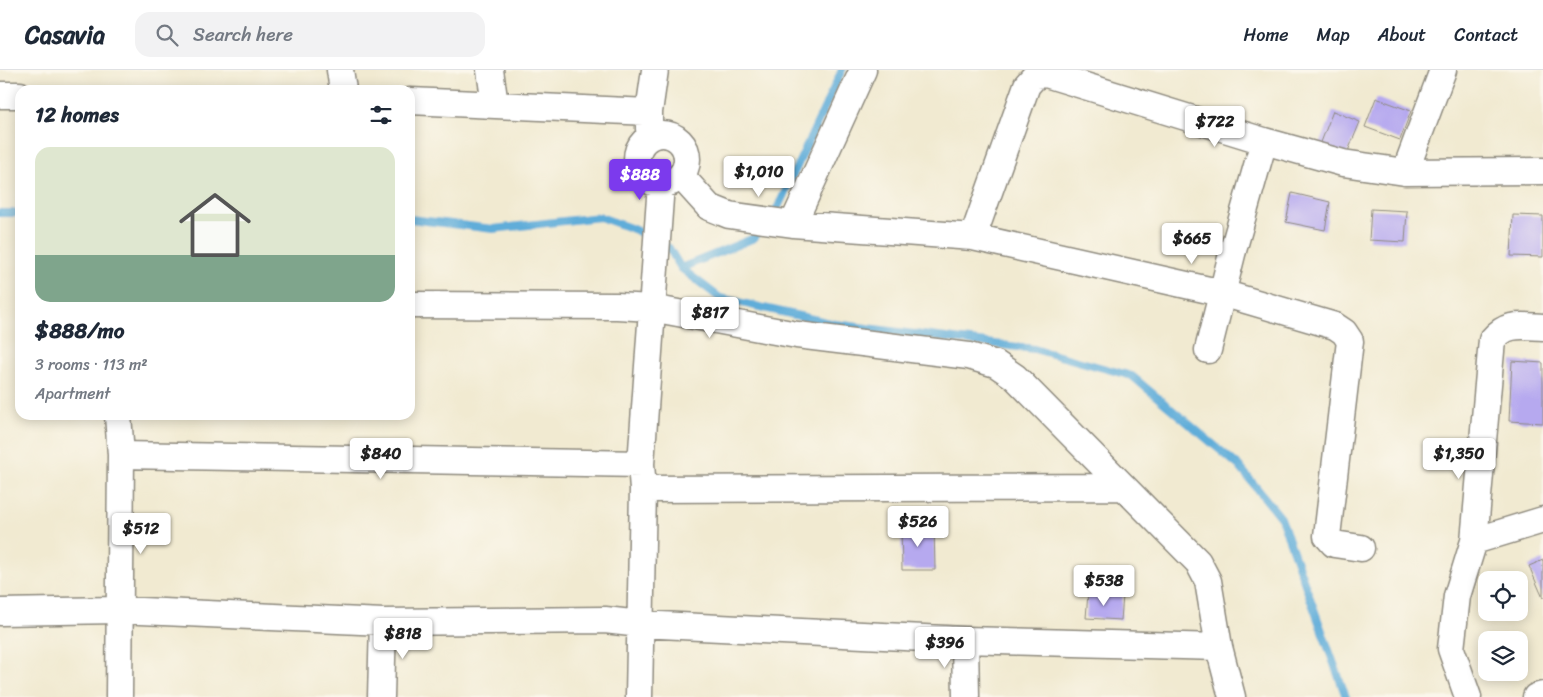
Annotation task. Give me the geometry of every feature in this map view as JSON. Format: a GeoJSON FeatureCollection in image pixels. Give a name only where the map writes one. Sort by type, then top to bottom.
{"type":"FeatureCollection","features":[{"type":"Feature","properties":{"kind":"street"},"geometry":{"type":"LineString","coordinates":[[340,70],[342,85]]}},
{"type":"Feature","properties":{"kind":"street"},"geometry":{"type":"LineString","coordinates":[[490,70],[496,105]]}},
{"type":"Feature","properties":{"kind":"street"},"geometry":{"type":"LineString","coordinates":[[655,70],[649,124],[636,154],[637,165],[642,175],[650,182],[671,180],[710,207],[729,215],[788,223],[973,237],[1222,292],[1335,326],[1344,332],[1350,342],[1327,536],[1334,544],[1361,548]]}},
{"type":"Feature","properties":{"kind":"street"},"geometry":{"type":"LineString","coordinates":[[788,223],[863,70]]}},
{"type":"Feature","properties":{"kind":"street"},"geometry":{"type":"LineString","coordinates":[[1405,172],[1443,70]]}},
{"type":"Feature","properties":{"kind":"street"},"geometry":{"type":"LineString","coordinates":[[973,237],[1028,84],[1036,75],[1046,74],[1264,141],[1343,163],[1405,172],[1543,171]]}},
{"type":"Feature","properties":{"kind":"street"},"geometry":{"type":"LineString","coordinates":[[0,95],[15,95]]}},
{"type":"Feature","properties":{"kind":"street"},"geometry":{"type":"LineString","coordinates":[[415,101],[496,105],[649,124],[658,133],[669,134],[678,139],[684,147],[687,157],[686,167],[671,180],[660,219],[651,308],[642,476],[639,697]]}},
{"type":"Feature","properties":{"kind":"street"},"geometry":{"type":"LineString","coordinates":[[1208,350],[1264,141]]}},
{"type":"Feature","properties":{"kind":"street"},"geometry":{"type":"LineString","coordinates":[[415,305],[617,306],[651,308],[797,335],[969,356],[996,364],[1015,377],[1198,562],[1208,581],[1219,647],[1232,697]]}},
{"type":"Feature","properties":{"kind":"street"},"geometry":{"type":"LineString","coordinates":[[1468,697],[1452,649],[1457,596],[1474,541],[1492,340],[1500,332],[1511,326],[1543,327]]}},
{"type":"Feature","properties":{"kind":"street"},"geometry":{"type":"LineString","coordinates":[[118,420],[121,455],[119,697]]}},
{"type":"Feature","properties":{"kind":"street"},"geometry":{"type":"LineString","coordinates":[[121,455],[642,476],[1124,487]]}},
{"type":"Feature","properties":{"kind":"street"},"geometry":{"type":"LineString","coordinates":[[1474,541],[1543,520]]}},
{"type":"Feature","properties":{"kind":"street"},"geometry":{"type":"LineString","coordinates":[[0,612],[120,610],[383,622],[605,620],[640,624],[965,640],[1219,647]]}},
{"type":"Feature","properties":{"kind":"street"},"geometry":{"type":"LineString","coordinates":[[381,697],[383,622]]}},
{"type":"Feature","properties":{"kind":"street"},"geometry":{"type":"LineString","coordinates":[[965,640],[966,697]]}},
{"type":"Feature","properties":{"kind":"street"},"geometry":{"type":"LineString","coordinates":[[1536,697],[1543,695]]}},
{"type":"Feature","properties":{"kind":"building"},"geometry":{"type":"Polygon","coordinates":[[[1376,98],[1411,111],[1400,140],[1365,127],[1376,98]]]}},
{"type":"Feature","properties":{"kind":"building"},"geometry":{"type":"Polygon","coordinates":[[[1333,111],[1360,122],[1346,156],[1320,145],[1333,111]]]}},
{"type":"Feature","properties":{"kind":"building"},"geometry":{"type":"Polygon","coordinates":[[[1292,193],[1330,202],[1325,230],[1286,222],[1292,193]]]}},
{"type":"Feature","properties":{"kind":"building"},"geometry":{"type":"Polygon","coordinates":[[[1371,209],[1407,211],[1405,242],[1369,240],[1371,209]]]}},
{"type":"Feature","properties":{"kind":"building"},"geometry":{"type":"Polygon","coordinates":[[[1513,215],[1543,216],[1543,257],[1511,256],[1513,215]]]}},
{"type":"Feature","properties":{"kind":"building"},"geometry":{"type":"Polygon","coordinates":[[[1512,361],[1543,363],[1543,423],[1509,421],[1512,361]]]}},
{"type":"Feature","properties":{"kind":"building"},"geometry":{"type":"Polygon","coordinates":[[[901,525],[934,525],[935,570],[902,570],[901,525]]]}},
{"type":"Feature","properties":{"kind":"building"},"geometry":{"type":"Polygon","coordinates":[[[1543,560],[1543,598],[1529,566],[1543,560]]]}},
{"type":"Feature","properties":{"kind":"building"},"geometry":{"type":"Polygon","coordinates":[[[1088,593],[1123,596],[1121,620],[1086,618],[1088,593]]]}},
{"type":"Feature","properties":{"kind":"waterway"},"geometry":{"type":"LineString","coordinates":[[771,216],[778,207],[842,70]]}},
{"type":"Feature","properties":{"kind":"waterway"},"geometry":{"type":"LineString","coordinates":[[0,213],[15,213]]}},
{"type":"Feature","properties":{"kind":"waterway"},"geometry":{"type":"LineString","coordinates":[[415,220],[493,229],[600,217],[636,230],[651,239]]}},
{"type":"Feature","properties":{"kind":"waterway"},"geometry":{"type":"LineString","coordinates":[[681,268],[754,238],[764,225]]}},
{"type":"Feature","properties":{"kind":"waterway"},"geometry":{"type":"LineString","coordinates":[[662,244],[669,248],[681,268],[720,298],[835,324],[1034,349],[1132,376],[1239,466],[1281,518],[1346,697]]}}]}
